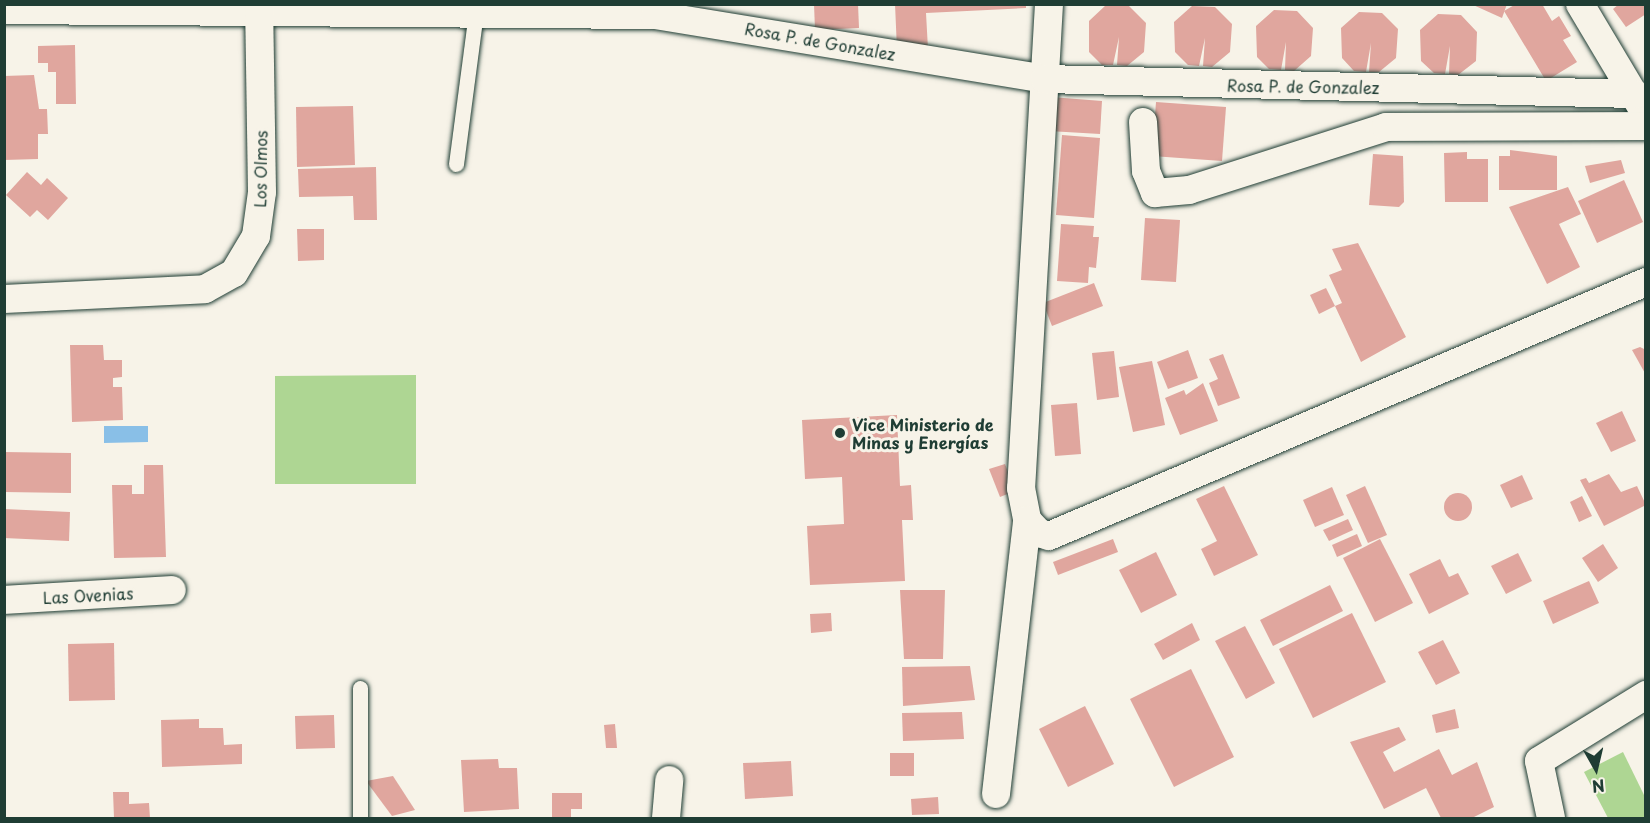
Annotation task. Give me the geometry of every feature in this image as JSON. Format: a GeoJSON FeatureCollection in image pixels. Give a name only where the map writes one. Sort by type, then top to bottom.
{"type":"FeatureCollection","features":[{"type":"Feature","properties":{"kind":"street"},"geometry":{"type":"LineString","coordinates":[[996,794],[1027,520],[1021,488],[1049,4]]}},
{"type":"Feature","properties":{"kind":"street"},"geometry":{"type":"LineString","coordinates":[[1580,4],[1640,104]]}},
{"type":"Feature","properties":{"kind":"street","name":"Rosa P. de Gonzalez"},"geometry":{"type":"LineString","coordinates":[[4,10],[260,7],[476,12],[655,10],[1046,79],[1640,104]]}},
{"type":"Feature","properties":{"kind":"street","name":"Los Olmos"},"geometry":{"type":"LineString","coordinates":[[4,299],[205,289],[234,273],[256,236],[262,192],[260,7]]}},
{"type":"Feature","properties":{"kind":"street"},"geometry":{"type":"LineString","coordinates":[[1143,122],[1146,171],[1155,193],[1189,190],[1386,127],[1646,126]]}},
{"type":"Feature","properties":{"kind":"street"},"geometry":{"type":"LineString","coordinates":[[1027,520],[1050,536],[1646,282]]}},
{"type":"Feature","properties":{"kind":"street","name":"Las Ovenias"},"geometry":{"type":"LineString","coordinates":[[4,600],[172,590]]}},
{"type":"Feature","properties":{"kind":"street"},"geometry":{"type":"LineString","coordinates":[[1541,815],[1539,761],[1646,695]]}},
{"type":"Feature","properties":{"kind":"street"},"geometry":{"type":"LineString","coordinates":[[666,819],[669,780]]}},
{"type":"Feature","properties":{"kind":"lane"},"geometry":{"type":"LineString","coordinates":[[456,164],[476,12]]}},
{"type":"Feature","properties":{"kind":"lane"},"geometry":{"type":"LineString","coordinates":[[360,688],[360,819]]}},
{"type":"Feature","properties":{"kind":"green space"},"geometry":{"type":"Polygon","coordinates":[[[416,375],[416,484],[275,484],[275,376],[416,375]]]}},
{"type":"Feature","properties":{"kind":"green space"},"geometry":{"type":"Polygon","coordinates":[[[1623,752],[1645,797],[1645,818],[1608,818],[1584,772],[1623,752]]]}},
{"type":"Feature","properties":{"kind":"water"},"geometry":{"type":"Polygon","coordinates":[[[104,426],[148,426],[148,442],[104,443],[104,426]]]}},
{"type":"Feature","properties":{"kind":"building"},"geometry":{"type":"Polygon","coordinates":[[[814,4],[858,4],[859,28],[815,30],[814,4]]]}},
{"type":"Feature","properties":{"kind":"building"},"geometry":{"type":"Polygon","coordinates":[[[895,4],[1026,4],[1026,8],[926,13],[928,49],[897,50],[895,4]]]}},
{"type":"Feature","properties":{"kind":"building"},"geometry":{"type":"Polygon","coordinates":[[[1471,4],[1507,4],[1502,18],[1471,4]]]}},
{"type":"Feature","properties":{"kind":"building"},"geometry":{"type":"Polygon","coordinates":[[[1516,4],[1542,4],[1552,21],[1559,16],[1571,36],[1563,40],[1577,62],[1546,81],[1504,11],[1516,4]]]}},
{"type":"Feature","properties":{"kind":"building"},"geometry":{"type":"Polygon","coordinates":[[[1619,4],[1646,4],[1646,14],[1626,27],[1613,9],[1619,4]]]}},
{"type":"Feature","properties":{"kind":"building"},"geometry":{"type":"Polygon","coordinates":[[[1106,5],[1129,6],[1146,23],[1144,52],[1127,66],[1117,65],[1119,37],[1113,65],[1102,65],[1089,52],[1089,21],[1106,5]]]}},
{"type":"Feature","properties":{"kind":"building"},"geometry":{"type":"Polygon","coordinates":[[[1192,6],[1215,7],[1232,24],[1230,52],[1212,67],[1203,66],[1205,38],[1199,66],[1188,65],[1175,52],[1174,22],[1192,6]]]}},
{"type":"Feature","properties":{"kind":"building"},"geometry":{"type":"Polygon","coordinates":[[[1274,10],[1297,11],[1313,28],[1311,56],[1294,71],[1285,70],[1286,42],[1281,70],[1269,69],[1257,57],[1256,26],[1274,10]]]}},
{"type":"Feature","properties":{"kind":"building"},"geometry":{"type":"Polygon","coordinates":[[[1359,12],[1382,13],[1398,29],[1396,58],[1379,72],[1369,72],[1371,43],[1366,72],[1354,71],[1342,58],[1341,28],[1359,12]]]}},
{"type":"Feature","properties":{"kind":"building"},"geometry":{"type":"Polygon","coordinates":[[[1438,14],[1461,15],[1477,32],[1476,61],[1458,75],[1449,74],[1450,46],[1445,74],[1434,73],[1421,61],[1420,30],[1438,14]]]}},
{"type":"Feature","properties":{"kind":"building"},"geometry":{"type":"Polygon","coordinates":[[[75,45],[76,104],[56,104],[56,72],[48,72],[48,63],[38,63],[38,46],[75,45]]]}},
{"type":"Feature","properties":{"kind":"building"},"geometry":{"type":"Polygon","coordinates":[[[34,75],[39,109],[47,109],[48,134],[38,134],[38,159],[4,160],[4,76],[34,75]]]}},
{"type":"Feature","properties":{"kind":"building"},"geometry":{"type":"Polygon","coordinates":[[[1051,97],[1102,101],[1100,134],[1049,131],[1051,97]]]}},
{"type":"Feature","properties":{"kind":"building"},"geometry":{"type":"Polygon","coordinates":[[[1156,102],[1226,107],[1222,161],[1152,156],[1156,102]]]}},
{"type":"Feature","properties":{"kind":"building"},"geometry":{"type":"Polygon","coordinates":[[[353,106],[355,165],[297,167],[296,107],[353,106]]]}},
{"type":"Feature","properties":{"kind":"building"},"geometry":{"type":"Polygon","coordinates":[[[1062,135],[1100,138],[1094,218],[1056,215],[1062,135]]]}},
{"type":"Feature","properties":{"kind":"building"},"geometry":{"type":"Polygon","coordinates":[[[1510,150],[1557,156],[1557,190],[1499,190],[1499,156],[1510,156],[1510,150]]]}},
{"type":"Feature","properties":{"kind":"building"},"geometry":{"type":"Polygon","coordinates":[[[1467,152],[1467,159],[1488,159],[1488,202],[1445,202],[1444,153],[1467,152]]]}},
{"type":"Feature","properties":{"kind":"building"},"geometry":{"type":"Polygon","coordinates":[[[1373,154],[1403,156],[1404,202],[1399,207],[1369,205],[1373,154]]]}},
{"type":"Feature","properties":{"kind":"building"},"geometry":{"type":"Polygon","coordinates":[[[1621,160],[1625,173],[1590,183],[1585,166],[1621,160]]]}},
{"type":"Feature","properties":{"kind":"building"},"geometry":{"type":"Polygon","coordinates":[[[376,167],[377,220],[354,220],[353,196],[299,197],[298,169],[376,167]]]}},
{"type":"Feature","properties":{"kind":"building"},"geometry":{"type":"Polygon","coordinates":[[[27,172],[41,185],[47,178],[68,198],[48,220],[37,210],[30,217],[6,195],[27,172]]]}},
{"type":"Feature","properties":{"kind":"building"},"geometry":{"type":"Polygon","coordinates":[[[1624,180],[1643,222],[1597,243],[1578,201],[1624,180]]]}},
{"type":"Feature","properties":{"kind":"building"},"geometry":{"type":"Polygon","coordinates":[[[1568,187],[1581,214],[1559,224],[1580,267],[1547,284],[1509,207],[1568,187]]]}},
{"type":"Feature","properties":{"kind":"building"},"geometry":{"type":"Polygon","coordinates":[[[1145,218],[1180,220],[1176,282],[1141,280],[1145,218]]]}},
{"type":"Feature","properties":{"kind":"building"},"geometry":{"type":"Polygon","coordinates":[[[1061,224],[1094,226],[1093,237],[1099,237],[1096,268],[1089,267],[1088,283],[1057,281],[1061,224]]]}},
{"type":"Feature","properties":{"kind":"building"},"geometry":{"type":"Polygon","coordinates":[[[297,229],[324,229],[324,260],[298,261],[297,229]]]}},
{"type":"Feature","properties":{"kind":"building"},"geometry":{"type":"Polygon","coordinates":[[[1358,243],[1406,337],[1361,362],[1335,306],[1342,303],[1329,275],[1342,270],[1332,249],[1358,243]]]}},
{"type":"Feature","properties":{"kind":"building"},"geometry":{"type":"Polygon","coordinates":[[[1094,283],[1103,306],[1052,326],[1043,303],[1094,283]]]}},
{"type":"Feature","properties":{"kind":"building"},"geometry":{"type":"Polygon","coordinates":[[[1326,288],[1335,306],[1319,314],[1310,295],[1326,288]]]}},
{"type":"Feature","properties":{"kind":"building"},"geometry":{"type":"Polygon","coordinates":[[[70,345],[103,345],[104,360],[122,360],[122,377],[113,378],[113,387],[122,387],[123,420],[72,422],[70,345]]]}},
{"type":"Feature","properties":{"kind":"building"},"geometry":{"type":"Polygon","coordinates":[[[1640,347],[1646,350],[1646,375],[1632,350],[1640,347]]]}},
{"type":"Feature","properties":{"kind":"building"},"geometry":{"type":"Polygon","coordinates":[[[1188,350],[1198,378],[1168,389],[1157,362],[1188,350]]]}},
{"type":"Feature","properties":{"kind":"building"},"geometry":{"type":"Polygon","coordinates":[[[1114,351],[1119,397],[1097,400],[1092,353],[1114,351]]]}},
{"type":"Feature","properties":{"kind":"building"},"geometry":{"type":"Polygon","coordinates":[[[1223,354],[1240,398],[1218,406],[1209,383],[1218,379],[1209,359],[1223,354]]]}},
{"type":"Feature","properties":{"kind":"building"},"geometry":{"type":"Polygon","coordinates":[[[1152,361],[1165,425],[1133,432],[1119,367],[1152,361]]]}},
{"type":"Feature","properties":{"kind":"building"},"geometry":{"type":"Polygon","coordinates":[[[1203,383],[1218,421],[1180,435],[1165,398],[1184,390],[1186,395],[1203,383]]]}},
{"type":"Feature","properties":{"kind":"building"},"geometry":{"type":"Polygon","coordinates":[[[1077,403],[1081,454],[1055,456],[1051,405],[1077,403]]]}},
{"type":"Feature","properties":{"kind":"building"},"geometry":{"type":"Polygon","coordinates":[[[1622,411],[1636,441],[1611,452],[1596,423],[1622,411]]]}},
{"type":"Feature","properties":{"kind":"building"},"geometry":{"type":"Polygon","coordinates":[[[897,415],[900,486],[911,485],[913,520],[902,520],[905,581],[810,585],[807,526],[844,524],[842,477],[805,479],[802,420],[897,415]]]}},
{"type":"Feature","properties":{"kind":"building"},"geometry":{"type":"Polygon","coordinates":[[[4,452],[71,453],[71,493],[4,492],[4,452]]]}},
{"type":"Feature","properties":{"kind":"building"},"geometry":{"type":"Polygon","coordinates":[[[1005,464],[1015,491],[1000,497],[989,469],[1005,464]]]}},
{"type":"Feature","properties":{"kind":"building"},"geometry":{"type":"Polygon","coordinates":[[[144,465],[163,465],[166,557],[114,558],[112,485],[132,485],[132,494],[144,494],[144,465]]]}},
{"type":"Feature","properties":{"kind":"building"},"geometry":{"type":"Polygon","coordinates":[[[1609,474],[1621,492],[1637,486],[1646,505],[1604,526],[1580,480],[1586,478],[1589,483],[1609,474]]]}},
{"type":"Feature","properties":{"kind":"building"},"geometry":{"type":"Polygon","coordinates":[[[1522,475],[1533,499],[1511,508],[1500,485],[1522,475]]]}},
{"type":"Feature","properties":{"kind":"building"},"geometry":{"type":"Polygon","coordinates":[[[1224,486],[1258,555],[1214,576],[1201,549],[1217,541],[1196,499],[1224,486]]]}},
{"type":"Feature","properties":{"kind":"building"},"geometry":{"type":"Polygon","coordinates":[[[1365,486],[1387,535],[1368,543],[1346,495],[1365,486]]]}},
{"type":"Feature","properties":{"kind":"building"},"geometry":{"type":"Polygon","coordinates":[[[1332,487],[1344,515],[1315,527],[1303,500],[1332,487]]]}},
{"type":"Feature","properties":{"kind":"building"},"geometry":{"type":"Polygon","coordinates":[[[1458,493],[1468,497],[1472,507],[1468,517],[1458,521],[1448,517],[1444,507],[1448,497],[1458,493]]]}},
{"type":"Feature","properties":{"kind":"building"},"geometry":{"type":"Polygon","coordinates":[[[1582,496],[1592,516],[1579,522],[1570,502],[1582,496]]]}},
{"type":"Feature","properties":{"kind":"building"},"geometry":{"type":"Polygon","coordinates":[[[4,509],[70,512],[69,541],[4,538],[4,509]]]}},
{"type":"Feature","properties":{"kind":"building"},"geometry":{"type":"Polygon","coordinates":[[[1348,519],[1353,530],[1329,541],[1323,530],[1348,519]]]}},
{"type":"Feature","properties":{"kind":"building"},"geometry":{"type":"Polygon","coordinates":[[[1357,534],[1362,546],[1337,557],[1332,545],[1357,534]]]}},
{"type":"Feature","properties":{"kind":"building"},"geometry":{"type":"Polygon","coordinates":[[[1113,539],[1118,552],[1058,575],[1053,562],[1113,539]]]}},
{"type":"Feature","properties":{"kind":"building"},"geometry":{"type":"Polygon","coordinates":[[[1380,539],[1413,603],[1375,622],[1343,558],[1380,539]]]}},
{"type":"Feature","properties":{"kind":"building"},"geometry":{"type":"Polygon","coordinates":[[[1603,544],[1618,568],[1598,582],[1582,558],[1603,544]]]}},
{"type":"Feature","properties":{"kind":"building"},"geometry":{"type":"Polygon","coordinates":[[[1156,552],[1177,595],[1141,613],[1119,570],[1156,552]]]}},
{"type":"Feature","properties":{"kind":"building"},"geometry":{"type":"Polygon","coordinates":[[[1518,553],[1532,581],[1506,594],[1491,566],[1518,553]]]}},
{"type":"Feature","properties":{"kind":"building"},"geometry":{"type":"Polygon","coordinates":[[[1440,559],[1449,577],[1458,573],[1469,594],[1429,614],[1409,574],[1440,559]]]}},
{"type":"Feature","properties":{"kind":"building"},"geometry":{"type":"Polygon","coordinates":[[[1589,581],[1599,603],[1553,624],[1543,601],[1589,581]]]}},
{"type":"Feature","properties":{"kind":"building"},"geometry":{"type":"Polygon","coordinates":[[[1330,585],[1343,611],[1273,646],[1260,620],[1330,585]]]}},
{"type":"Feature","properties":{"kind":"building"},"geometry":{"type":"Polygon","coordinates":[[[900,590],[945,590],[943,659],[904,659],[900,590]]]}},
{"type":"Feature","properties":{"kind":"building"},"geometry":{"type":"Polygon","coordinates":[[[831,613],[832,631],[811,633],[810,614],[831,613]]]}},
{"type":"Feature","properties":{"kind":"building"},"geometry":{"type":"Polygon","coordinates":[[[1352,613],[1386,682],[1313,718],[1279,649],[1352,613]]]}},
{"type":"Feature","properties":{"kind":"building"},"geometry":{"type":"Polygon","coordinates":[[[1192,623],[1200,640],[1163,660],[1154,644],[1192,623]]]}},
{"type":"Feature","properties":{"kind":"building"},"geometry":{"type":"Polygon","coordinates":[[[1245,626],[1275,683],[1246,699],[1215,641],[1245,626]]]}},
{"type":"Feature","properties":{"kind":"building"},"geometry":{"type":"Polygon","coordinates":[[[1443,640],[1460,673],[1436,685],[1418,652],[1443,640]]]}},
{"type":"Feature","properties":{"kind":"building"},"geometry":{"type":"Polygon","coordinates":[[[114,643],[115,700],[69,701],[68,644],[114,643]]]}},
{"type":"Feature","properties":{"kind":"building"},"geometry":{"type":"Polygon","coordinates":[[[970,666],[975,700],[903,706],[902,667],[970,666]]]}},
{"type":"Feature","properties":{"kind":"building"},"geometry":{"type":"Polygon","coordinates":[[[1191,669],[1234,757],[1174,787],[1130,699],[1191,669]]]}},
{"type":"Feature","properties":{"kind":"building"},"geometry":{"type":"Polygon","coordinates":[[[1085,706],[1114,764],[1068,787],[1039,729],[1085,706]]]}},
{"type":"Feature","properties":{"kind":"building"},"geometry":{"type":"Polygon","coordinates":[[[1455,709],[1459,728],[1436,733],[1432,715],[1455,709]]]}},
{"type":"Feature","properties":{"kind":"building"},"geometry":{"type":"Polygon","coordinates":[[[962,712],[964,739],[903,741],[902,713],[962,712]]]}},
{"type":"Feature","properties":{"kind":"building"},"geometry":{"type":"Polygon","coordinates":[[[334,715],[335,748],[296,749],[295,716],[334,715]]]}},
{"type":"Feature","properties":{"kind":"building"},"geometry":{"type":"Polygon","coordinates":[[[199,719],[199,728],[223,728],[224,745],[242,744],[242,764],[162,767],[161,720],[199,719]]]}},
{"type":"Feature","properties":{"kind":"building"},"geometry":{"type":"Polygon","coordinates":[[[615,724],[617,748],[606,748],[604,725],[615,724]]]}},
{"type":"Feature","properties":{"kind":"building"},"geometry":{"type":"Polygon","coordinates":[[[1399,727],[1406,740],[1383,752],[1394,772],[1439,749],[1452,775],[1477,762],[1494,807],[1472,818],[1441,818],[1426,788],[1384,809],[1350,742],[1399,727]]]}},
{"type":"Feature","properties":{"kind":"building"},"geometry":{"type":"Polygon","coordinates":[[[890,753],[914,753],[914,776],[890,776],[890,753]]]}},
{"type":"Feature","properties":{"kind":"building"},"geometry":{"type":"Polygon","coordinates":[[[498,759],[499,768],[517,768],[519,809],[464,812],[461,760],[498,759]]]}},
{"type":"Feature","properties":{"kind":"building"},"geometry":{"type":"Polygon","coordinates":[[[791,761],[793,796],[745,799],[743,763],[791,761]]]}},
{"type":"Feature","properties":{"kind":"building"},"geometry":{"type":"Polygon","coordinates":[[[393,776],[415,810],[392,816],[366,781],[393,776]]]}},
{"type":"Feature","properties":{"kind":"building"},"geometry":{"type":"Polygon","coordinates":[[[113,792],[129,792],[129,804],[149,803],[150,818],[114,818],[113,792]]]}},
{"type":"Feature","properties":{"kind":"building"},"geometry":{"type":"Polygon","coordinates":[[[552,793],[582,793],[582,809],[571,809],[571,818],[552,818],[552,793]]]}},
{"type":"Feature","properties":{"kind":"building"},"geometry":{"type":"Polygon","coordinates":[[[938,797],[939,814],[912,815],[911,799],[938,797]]]}},
{"type":"Feature","properties":{"kind":"place","name":"Vice Ministerio de Minas y Energías"},"geometry":{"type":"Point","coordinates":[840,433]}}]}
